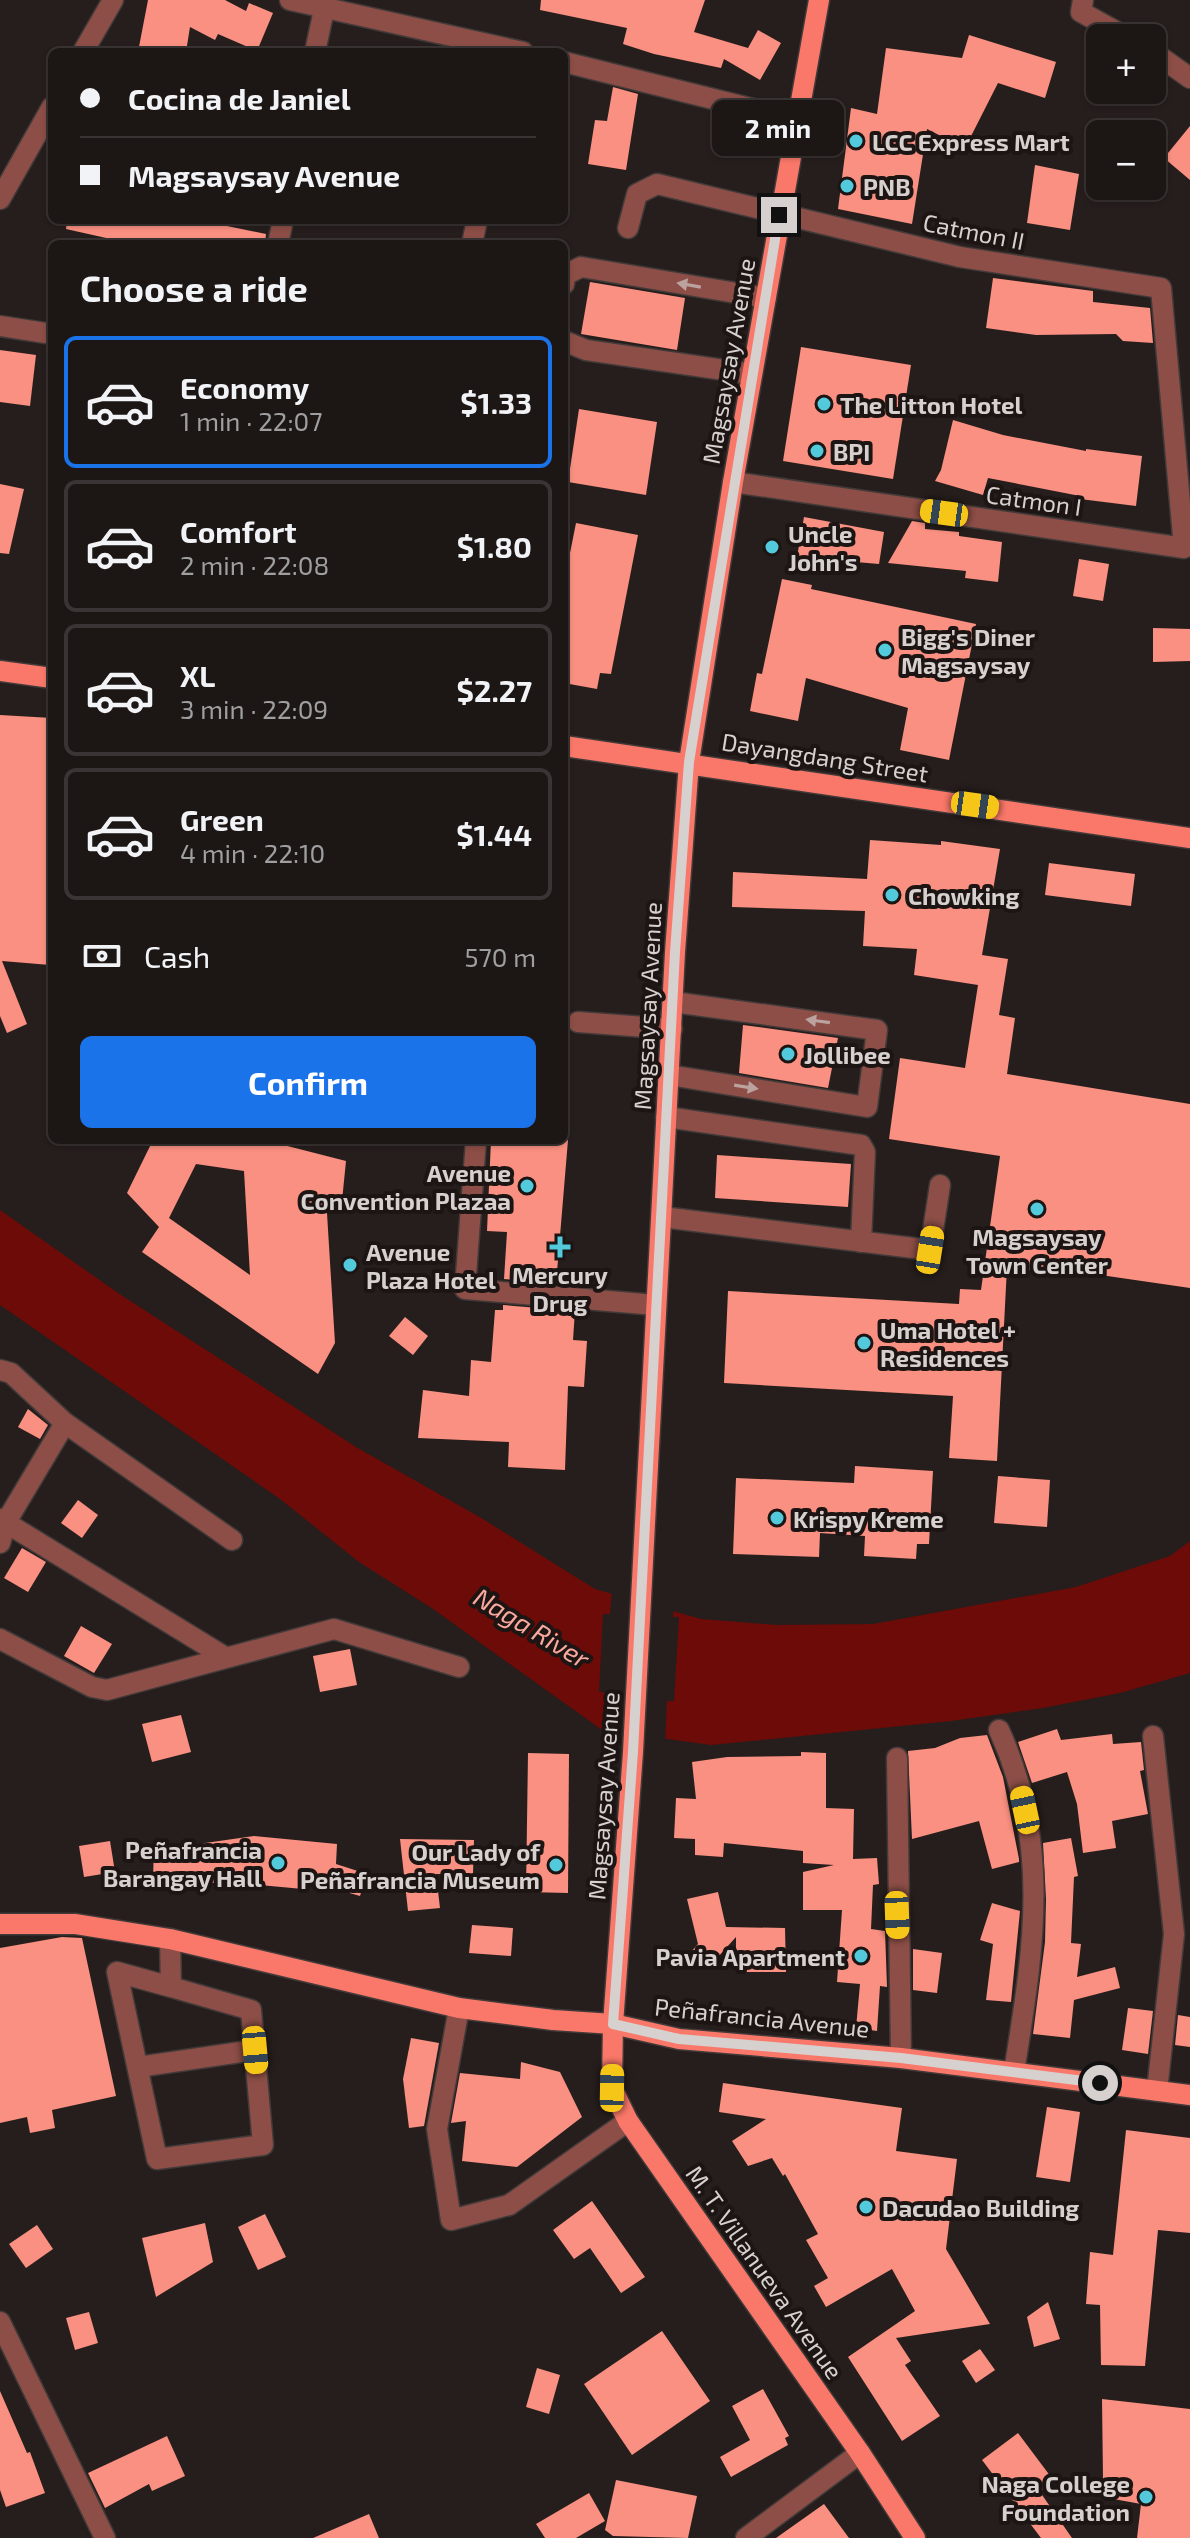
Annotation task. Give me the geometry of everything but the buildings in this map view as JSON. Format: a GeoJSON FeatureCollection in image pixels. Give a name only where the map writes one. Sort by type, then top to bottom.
{"type":"FeatureCollection","features":[{"type":"Feature","properties":{"kind":"main road","name":"Magsaysay Avenue"},"geometry":{"type":"LineString","coordinates":[[613,2024],[633,1752],[666,1117],[689,762],[733,482],[819,0]]}},
{"type":"Feature","properties":{"kind":"main road"},"geometry":{"type":"LineString","coordinates":[[0,671],[48,677]]}},
{"type":"Feature","properties":{"kind":"main road","name":"Dayangdang Street"},"geometry":{"type":"LineString","coordinates":[[568,747],[1190,838]]}},
{"type":"Feature","properties":{"kind":"main road","name":"Peñafrancia Avenue"},"geometry":{"type":"LineString","coordinates":[[0,1924],[76,1924],[170,1939],[459,2008],[613,2024],[679,2039],[901,2058],[1190,2095]]}},
{"type":"Feature","properties":{"kind":"main road","name":"M. T. Villanueva Avenue"},"geometry":{"type":"LineString","coordinates":[[613,2024],[612,2088],[628,2121],[860,2453],[915,2538]]}},
{"type":"Feature","properties":{"kind":"street"},"geometry":{"type":"LineString","coordinates":[[85,48],[113,0]]}},
{"type":"Feature","properties":{"kind":"street"},"geometry":{"type":"LineString","coordinates":[[290,0],[325,4],[502,48]]}},
{"type":"Feature","properties":{"kind":"street"},"geometry":{"type":"LineString","coordinates":[[1083,0],[1081,12],[1103,24]]}},
{"type":"Feature","properties":{"kind":"street"},"geometry":{"type":"LineString","coordinates":[[316,48],[325,4]]}},
{"type":"Feature","properties":{"kind":"street"},"geometry":{"type":"LineString","coordinates":[[1166,61],[1190,78]]}},
{"type":"Feature","properties":{"kind":"street"},"geometry":{"type":"LineString","coordinates":[[568,63],[798,120]]}},
{"type":"Feature","properties":{"kind":"street"},"geometry":{"type":"LineString","coordinates":[[0,199],[48,114]]}},
{"type":"Feature","properties":{"kind":"street","name":"Catmon II"},"geometry":{"type":"LineString","coordinates":[[628,228],[637,194],[657,184],[960,257],[1161,288],[1184,548]]}},
{"type":"Feature","properties":{"kind":"street"},"geometry":{"type":"LineString","coordinates":[[568,274],[581,267],[766,298]]}},
{"type":"Feature","properties":{"kind":"street"},"geometry":{"type":"LineString","coordinates":[[0,326],[48,333]]}},
{"type":"Feature","properties":{"kind":"street"},"geometry":{"type":"LineString","coordinates":[[568,343],[586,350],[752,374]]}},
{"type":"Feature","properties":{"kind":"street","name":"Catmon I"},"geometry":{"type":"LineString","coordinates":[[733,482],[1184,548]]}},
{"type":"Feature","properties":{"kind":"street"},"geometry":{"type":"LineString","coordinates":[[669,1075],[867,1107],[877,1030],[673,1002]]}},
{"type":"Feature","properties":{"kind":"street"},"geometry":{"type":"LineString","coordinates":[[578,1022],[672,1029]]}},
{"type":"Feature","properties":{"kind":"street"},"geometry":{"type":"LineString","coordinates":[[666,1117],[861,1145],[865,1152],[861,1242]]}},
{"type":"Feature","properties":{"kind":"street"},"geometry":{"type":"LineString","coordinates":[[476,1144],[465,1289],[656,1305]]}},
{"type":"Feature","properties":{"kind":"street"},"geometry":{"type":"LineString","coordinates":[[662,1217],[930,1250],[940,1185]]}},
{"type":"Feature","properties":{"kind":"street"},"geometry":{"type":"LineString","coordinates":[[0,1370],[11,1373],[65,1423],[232,1540]]}},
{"type":"Feature","properties":{"kind":"street"},"geometry":{"type":"LineString","coordinates":[[0,1543],[3,1520],[65,1423]]}},
{"type":"Feature","properties":{"kind":"street"},"geometry":{"type":"LineString","coordinates":[[3,1520],[225,1657]]}},
{"type":"Feature","properties":{"kind":"street"},"geometry":{"type":"LineString","coordinates":[[0,1639],[92,1687],[107,1690],[334,1629],[459,1667]]}},
{"type":"Feature","properties":{"kind":"street"},"geometry":{"type":"LineString","coordinates":[[999,1730],[1016,1769],[1034,1873],[1031,1955],[1014,2072]]}},
{"type":"Feature","properties":{"kind":"street"},"geometry":{"type":"LineString","coordinates":[[1153,1736],[1174,1934],[1157,2091]]}},
{"type":"Feature","properties":{"kind":"street"},"geometry":{"type":"LineString","coordinates":[[897,1758],[901,2058]]}},
{"type":"Feature","properties":{"kind":"street"},"geometry":{"type":"LineString","coordinates":[[170,1939],[171,1987]]}},
{"type":"Feature","properties":{"kind":"street"},"geometry":{"type":"LineString","coordinates":[[117,1972],[171,1987],[251,2010],[263,2145],[157,2159],[117,1972]]}},
{"type":"Feature","properties":{"kind":"street"},"geometry":{"type":"LineString","coordinates":[[459,2008],[437,2129],[451,2220],[509,2205],[628,2121]]}},
{"type":"Feature","properties":{"kind":"street"},"geometry":{"type":"LineString","coordinates":[[138,2067],[255,2050]]}},
{"type":"Feature","properties":{"kind":"street"},"geometry":{"type":"LineString","coordinates":[[0,2322],[105,2538]]}},
{"type":"Feature","properties":{"kind":"street"},"geometry":{"type":"LineString","coordinates":[[746,2538],[860,2453]]}},
{"type":"Feature","properties":{"kind":"water","name":"Naga River"},"geometry":{"type":"Polygon","coordinates":[[[0,1210],[118,1293],[356,1447],[483,1519],[595,1589],[701,1619],[777,1625],[873,1624],[1076,1587],[1170,1556],[1190,1541],[1190,1673],[1120,1693],[1043,1708],[951,1721],[711,1745],[602,1730],[433,1609],[359,1562],[280,1499],[0,1305],[0,1210]]]}},
{"type":"Feature","properties":{"kind":"pier"},"geometry":{"type":"Polygon","coordinates":[[[612,1590],[674,1607],[673,1617],[679,1617],[674,1701],[667,1701],[665,1743],[605,1735],[608,1693],[599,1692],[603,1614],[610,1614],[612,1590]]]}},
{"type":"Feature","properties":{"kind":"place","name":"LCC Express Mart"},"geometry":{"type":"Point","coordinates":[856,141]}},
{"type":"Feature","properties":{"kind":"place","name":"PNB"},"geometry":{"type":"Point","coordinates":[847,186]}},
{"type":"Feature","properties":{"kind":"place","name":"The Litton Hotel"},"geometry":{"type":"Point","coordinates":[824,404]}},
{"type":"Feature","properties":{"kind":"place","name":"BPI"},"geometry":{"type":"Point","coordinates":[817,451]}},
{"type":"Feature","properties":{"kind":"place","name":"Uncle John's"},"geometry":{"type":"Point","coordinates":[772,547]}},
{"type":"Feature","properties":{"kind":"place","name":"Bigg's Diner Magsaysay"},"geometry":{"type":"Point","coordinates":[885,650]}},
{"type":"Feature","properties":{"kind":"place","name":"Chowking"},"geometry":{"type":"Point","coordinates":[892,895]}},
{"type":"Feature","properties":{"kind":"place","name":"Jollibee"},"geometry":{"type":"Point","coordinates":[788,1054]}},
{"type":"Feature","properties":{"kind":"place","name":"Avenue Convention Plazaa"},"geometry":{"type":"Point","coordinates":[527,1186]}},
{"type":"Feature","properties":{"kind":"place","name":"Magsaysay Town Center"},"geometry":{"type":"Point","coordinates":[1037,1209]}},
{"type":"Feature","properties":{"kind":"place","name":"Mercury Drug"},"geometry":{"type":"Point","coordinates":[560,1247]}},
{"type":"Feature","properties":{"kind":"place","name":"Avenue Plaza Hotel"},"geometry":{"type":"Point","coordinates":[350,1265]}},
{"type":"Feature","properties":{"kind":"place","name":"Uma Hotel + Residences"},"geometry":{"type":"Point","coordinates":[864,1343]}},
{"type":"Feature","properties":{"kind":"place","name":"Krispy Kreme"},"geometry":{"type":"Point","coordinates":[777,1518]}},
{"type":"Feature","properties":{"kind":"place","name":"Peñafrancia Barangay Hall"},"geometry":{"type":"Point","coordinates":[278,1863]}},
{"type":"Feature","properties":{"kind":"place","name":"Our Lady of Peñafrancia Museum"},"geometry":{"type":"Point","coordinates":[556,1865]}},
{"type":"Feature","properties":{"kind":"place","name":"Pavia Apartment"},"geometry":{"type":"Point","coordinates":[861,1956]}},
{"type":"Feature","properties":{"kind":"place","name":"Dacudao Building"},"geometry":{"type":"Point","coordinates":[866,2207]}},
{"type":"Feature","properties":{"kind":"place","name":"Naga College Foundation"},"geometry":{"type":"Point","coordinates":[1146,2497]}},
{"type":"Feature","properties":{"kind":"route"},"geometry":{"type":"LineString","coordinates":[[779,215],[693,726],[684,812],[633,1752],[613,2024],[679,2039],[901,2058],[1100,2083]]}}]}
